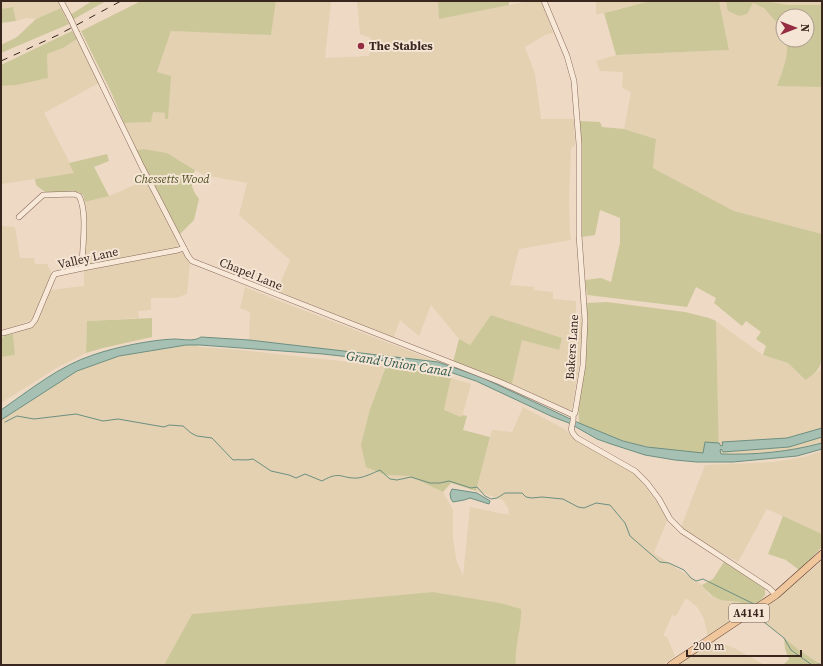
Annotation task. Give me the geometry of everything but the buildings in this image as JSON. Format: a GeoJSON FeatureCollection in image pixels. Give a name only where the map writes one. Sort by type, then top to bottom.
{"type":"FeatureCollection","features":[{"type":"Feature","properties":{"kind":"main road","name":"A4141"},"geometry":{"type":"LineString","coordinates":[[671,665],[776,595],[822,554]]}},
{"type":"Feature","properties":{"kind":"street","name":"Chapel Lane"},"geometry":{"type":"LineString","coordinates":[[61,1],[145,174],[188,256],[195,263],[500,382],[574,417]]}},
{"type":"Feature","properties":{"kind":"street","name":"Bakers Lane"},"geometry":{"type":"LineString","coordinates":[[544,1],[566,56],[574,81],[578,144],[579,235],[585,329],[583,365],[571,431],[577,438],[635,471],[647,483],[659,499],[670,519],[682,531],[769,588],[776,595]]}},
{"type":"Feature","properties":{"kind":"street"},"geometry":{"type":"LineString","coordinates":[[19,216],[43,195],[74,194],[79,196],[82,206],[84,226],[82,268]]}},
{"type":"Feature","properties":{"kind":"street","name":"Valley Lane"},"geometry":{"type":"LineString","coordinates":[[3,333],[31,325],[35,320],[53,277],[56,274],[184,248]]}},
{"type":"Feature","properties":{"kind":"shaded area"},"geometry":{"type":"Polygon","coordinates":[[[1,1],[57,1],[61,8],[36,19],[26,18],[16,21],[13,7],[1,9],[1,1]]]}},
{"type":"Feature","properties":{"kind":"shaded area"},"geometry":{"type":"Polygon","coordinates":[[[276,1],[331,1],[325,58],[369,56],[371,38],[360,34],[357,1],[438,1],[439,19],[529,1],[541,1],[553,33],[545,35],[525,47],[535,74],[541,119],[574,119],[575,145],[571,149],[569,201],[571,240],[519,249],[510,285],[534,287],[534,290],[553,292],[553,299],[576,301],[576,314],[583,318],[579,365],[572,408],[569,410],[512,384],[522,339],[559,350],[561,338],[491,315],[470,345],[459,339],[431,305],[419,336],[400,320],[393,339],[277,291],[290,260],[239,215],[247,183],[204,175],[167,153],[144,149],[136,150],[124,123],[151,122],[152,112],[165,113],[165,118],[168,119],[157,72],[171,31],[271,34],[276,1]]]}},
{"type":"Feature","properties":{"kind":"shaded area"},"geometry":{"type":"Polygon","coordinates":[[[596,1],[650,1],[596,15],[596,1]]]}},
{"type":"Feature","properties":{"kind":"shaded area"},"geometry":{"type":"Polygon","coordinates":[[[719,1],[822,1],[822,234],[734,211],[653,168],[656,139],[624,129],[631,92],[622,88],[623,72],[600,71],[596,61],[616,55],[729,50],[719,1]]]}},
{"type":"Feature","properties":{"kind":"shaded area"},"geometry":{"type":"Polygon","coordinates":[[[77,39],[99,83],[44,113],[75,173],[1,184],[1,86],[17,85],[48,78],[47,54],[63,48],[77,39]]]}},
{"type":"Feature","properties":{"kind":"shaded area"},"geometry":{"type":"Polygon","coordinates":[[[146,180],[177,241],[179,248],[87,265],[85,261],[85,202],[109,196],[146,180]]]}},
{"type":"Feature","properties":{"kind":"shaded area"},"geometry":{"type":"Polygon","coordinates":[[[1,226],[15,227],[20,258],[34,258],[35,264],[47,264],[52,274],[34,317],[31,320],[2,330],[1,301],[1,226]]]}},
{"type":"Feature","properties":{"kind":"shaded area"},"geometry":{"type":"Polygon","coordinates":[[[182,252],[190,262],[187,294],[176,298],[151,298],[151,310],[138,311],[139,318],[87,321],[86,353],[58,367],[1,403],[1,357],[15,355],[13,334],[34,324],[38,320],[50,290],[84,286],[84,269],[182,252]]]}},
{"type":"Feature","properties":{"kind":"shaded area"},"geometry":{"type":"Polygon","coordinates":[[[245,287],[438,362],[249,340],[250,312],[240,308],[245,287]]]}},
{"type":"Feature","properties":{"kind":"shaded area"},"geometry":{"type":"Polygon","coordinates":[[[716,321],[763,355],[788,363],[804,380],[820,370],[822,365],[822,443],[780,452],[750,455],[719,454],[716,321]]]}},
{"type":"Feature","properties":{"kind":"shaded area"},"geometry":{"type":"Polygon","coordinates":[[[201,337],[249,340],[438,362],[481,377],[579,423],[623,441],[647,447],[703,453],[705,442],[719,443],[721,446],[723,445],[722,442],[787,438],[822,428],[822,437],[789,447],[723,452],[721,449],[720,450],[721,454],[747,454],[784,451],[822,443],[822,449],[797,456],[733,462],[697,462],[645,455],[597,439],[569,423],[476,381],[447,371],[413,364],[323,354],[200,345],[186,345],[119,356],[77,371],[1,420],[1,410],[45,379],[68,365],[80,360],[102,352],[133,344],[174,339],[192,340],[201,337]]]}},
{"type":"Feature","properties":{"kind":"shaded area"},"geometry":{"type":"Polygon","coordinates":[[[186,345],[386,366],[370,408],[386,475],[409,476],[443,492],[453,510],[453,537],[456,559],[463,576],[470,507],[509,515],[508,508],[503,500],[476,491],[492,430],[512,432],[523,407],[566,430],[574,439],[635,474],[658,503],[667,521],[654,553],[702,585],[709,595],[730,602],[740,602],[745,612],[708,637],[704,619],[698,608],[686,598],[676,616],[672,615],[663,636],[667,637],[675,656],[663,665],[516,665],[515,657],[517,635],[521,616],[500,603],[433,592],[192,614],[164,665],[1,665],[1,420],[77,371],[119,356],[186,345]]]}},
{"type":"Feature","properties":{"kind":"shaded area"},"geometry":{"type":"Polygon","coordinates":[[[451,378],[471,384],[462,417],[444,411],[451,378]]]}},
{"type":"Feature","properties":{"kind":"shaded area"},"geometry":{"type":"Polygon","coordinates":[[[822,451],[822,534],[767,509],[738,562],[716,550],[681,527],[705,465],[773,462],[804,457],[822,451]]]}},
{"type":"Feature","properties":{"kind":"shaded area"},"geometry":{"type":"Polygon","coordinates":[[[452,489],[477,493],[490,501],[489,504],[470,498],[453,502],[450,494],[452,489]]]}},
{"type":"Feature","properties":{"kind":"shaded area"},"geometry":{"type":"Polygon","coordinates":[[[822,561],[822,664],[799,650],[764,622],[760,612],[822,561]]]}},
{"type":"Feature","properties":{"kind":"shaded area"},"geometry":{"type":"Polygon","coordinates":[[[715,641],[734,648],[765,665],[679,665],[715,641]]]}},
{"type":"Feature","properties":{"kind":"green space"},"geometry":{"type":"Polygon","coordinates":[[[92,1],[106,1],[74,19],[70,15],[92,1]]]}},
{"type":"Feature","properties":{"kind":"green space"},"geometry":{"type":"Polygon","coordinates":[[[141,1],[276,1],[271,35],[171,31],[157,72],[171,76],[168,119],[165,119],[165,113],[153,112],[151,122],[124,123],[112,94],[81,31],[141,1]]]}},
{"type":"Feature","properties":{"kind":"green space"},"geometry":{"type":"Polygon","coordinates":[[[438,1],[509,1],[509,5],[439,19],[438,1]]]}},
{"type":"Feature","properties":{"kind":"green space"},"geometry":{"type":"Polygon","coordinates":[[[650,1],[719,1],[729,50],[616,55],[604,13],[650,1]]]}},
{"type":"Feature","properties":{"kind":"green space"},"geometry":{"type":"Polygon","coordinates":[[[726,1],[765,1],[787,5],[822,5],[822,87],[777,86],[783,69],[787,48],[815,48],[815,8],[775,8],[775,21],[764,8],[753,3],[747,14],[739,16],[728,11],[726,1]]]}},
{"type":"Feature","properties":{"kind":"green space"},"geometry":{"type":"Polygon","coordinates":[[[13,7],[16,21],[1,23],[1,9],[13,7]]]}},
{"type":"Feature","properties":{"kind":"green space"},"geometry":{"type":"Polygon","coordinates":[[[61,8],[69,24],[1,53],[1,45],[17,37],[36,19],[61,8]]]}},
{"type":"Feature","properties":{"kind":"green space"},"geometry":{"type":"Polygon","coordinates":[[[72,31],[77,39],[63,48],[47,54],[48,78],[17,85],[1,86],[1,65],[72,31]]]}},
{"type":"Feature","properties":{"kind":"green space"},"geometry":{"type":"Polygon","coordinates":[[[580,121],[600,122],[602,127],[624,129],[656,139],[653,168],[734,211],[822,234],[822,355],[818,369],[811,376],[805,380],[788,363],[763,355],[766,346],[756,339],[761,332],[746,321],[742,326],[714,303],[716,298],[696,287],[687,307],[587,295],[585,280],[601,278],[611,282],[620,243],[620,218],[600,210],[595,235],[582,237],[580,121]]]}},
{"type":"Feature","properties":{"kind":"green space","name":"Chessetts Wood"},"geometry":{"type":"Polygon","coordinates":[[[144,149],[167,153],[195,170],[192,179],[192,186],[199,199],[194,220],[180,234],[136,150],[144,149]]]}},
{"type":"Feature","properties":{"kind":"green space"},"geometry":{"type":"Polygon","coordinates":[[[107,154],[109,161],[94,167],[109,196],[85,202],[83,195],[79,192],[45,192],[36,185],[35,179],[74,173],[69,163],[107,154]]]}},
{"type":"Feature","properties":{"kind":"green space"},"geometry":{"type":"Polygon","coordinates":[[[607,302],[685,312],[716,321],[719,454],[647,447],[624,441],[579,423],[580,399],[586,359],[586,303],[607,302]]]}},
{"type":"Feature","properties":{"kind":"green space"},"geometry":{"type":"Polygon","coordinates":[[[491,315],[562,338],[559,350],[522,340],[512,384],[453,362],[459,339],[470,345],[491,315]]]}},
{"type":"Feature","properties":{"kind":"green space"},"geometry":{"type":"Polygon","coordinates":[[[152,318],[152,337],[86,353],[87,321],[152,318]]]}},
{"type":"Feature","properties":{"kind":"green space"},"geometry":{"type":"Polygon","coordinates":[[[13,334],[15,355],[1,357],[1,338],[5,335],[13,334]]]}},
{"type":"Feature","properties":{"kind":"green space"},"geometry":{"type":"Polygon","coordinates":[[[386,366],[422,368],[451,378],[444,410],[461,417],[463,415],[467,416],[463,430],[490,437],[476,491],[451,483],[443,492],[409,476],[386,475],[366,467],[361,445],[370,409],[386,366]]]}},
{"type":"Feature","properties":{"kind":"green space"},"geometry":{"type":"Polygon","coordinates":[[[783,516],[822,534],[822,547],[799,570],[786,560],[768,554],[783,516]]]}},
{"type":"Feature","properties":{"kind":"green space"},"geometry":{"type":"Polygon","coordinates":[[[724,562],[746,574],[765,589],[765,595],[761,600],[745,612],[740,602],[718,599],[710,594],[702,585],[713,579],[724,562]]]}},
{"type":"Feature","properties":{"kind":"green space"},"geometry":{"type":"Polygon","coordinates":[[[433,592],[500,603],[521,609],[516,651],[516,665],[164,665],[192,614],[433,592]]]}},
{"type":"Feature","properties":{"kind":"green space"},"geometry":{"type":"Polygon","coordinates":[[[784,638],[822,665],[783,665],[789,659],[785,649],[784,638]]]}},
{"type":"Feature","properties":{"kind":"waterway"},"geometry":{"type":"LineString","coordinates":[[5,422],[17,416],[34,419],[76,414],[103,421],[118,419],[164,427],[169,425],[183,426],[197,436],[212,438],[233,460],[253,459],[271,471],[296,478],[305,474],[322,481],[337,475],[358,478],[380,470],[390,479],[397,480],[411,477],[430,483],[449,481],[471,488],[477,487],[485,496],[491,499],[497,498],[505,493],[522,493],[526,497],[532,498],[542,497],[563,499],[578,507],[584,508],[596,503],[610,505],[625,523],[630,536],[660,562],[669,563],[684,570],[696,581],[703,579],[756,605]]}},
{"type":"Feature","properties":{"kind":"waterway"},"geometry":{"type":"LineString","coordinates":[[759,609],[764,622],[784,638],[791,650],[812,665],[821,665]]}},
{"type":"Feature","properties":{"kind":"railway"},"geometry":{"type":"LineString","coordinates":[[1,61],[58,35],[121,1]]}},
{"type":"Feature","properties":{"kind":"place","name":"The Stables"},"geometry":{"type":"Point","coordinates":[361,46]}},
{"type":"Feature","properties":{"kind":"water label","name":"Grand Union Canal"},"geometry":{"type":"Point","coordinates":[399,363]}}]}
